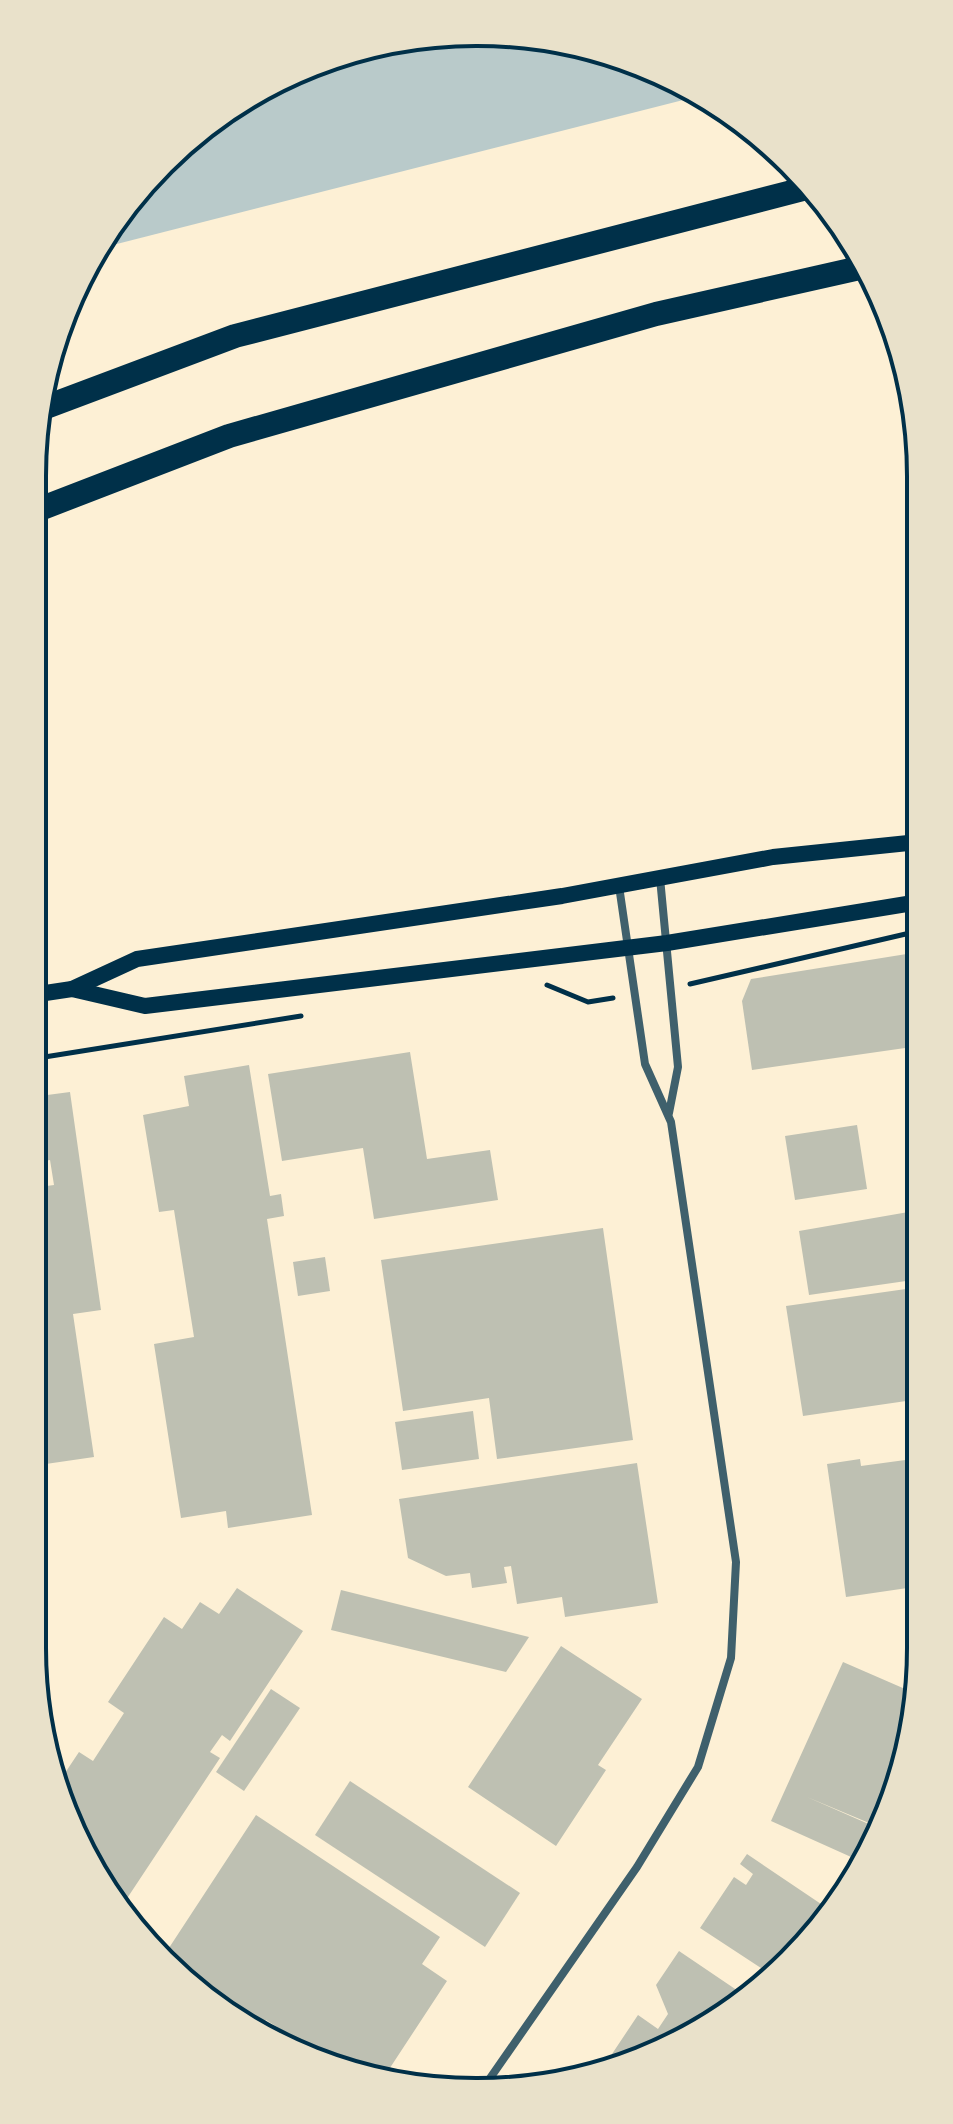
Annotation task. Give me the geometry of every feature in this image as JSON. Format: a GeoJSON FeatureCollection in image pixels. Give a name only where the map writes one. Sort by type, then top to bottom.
{"type":"FeatureCollection","features":[{"type":"Feature","properties":{"kind":"highway"},"geometry":{"type":"LineString","coordinates":[[52,405],[235,336],[798,190]]}},
{"type":"Feature","properties":{"kind":"highway"},"geometry":{"type":"LineString","coordinates":[[46,507],[243,432],[656,314],[854,269]]}},
{"type":"Feature","properties":{"kind":"main road"},"geometry":{"type":"LineString","coordinates":[[46,993],[72,989],[137,959],[619,886],[773,857],[907,843]]}},
{"type":"Feature","properties":{"kind":"main road"},"geometry":{"type":"LineString","coordinates":[[72,989],[145,1006],[667,943],[907,904]]}},
{"type":"Feature","properties":{"kind":"street"},"geometry":{"type":"LineString","coordinates":[[660,878],[678,1067],[669,1114]]}},
{"type":"Feature","properties":{"kind":"street"},"geometry":{"type":"LineString","coordinates":[[491,2077],[637,1867],[698,1767],[731,1658],[736,1562],[669,1114],[645,1064],[619,886]]}},
{"type":"Feature","properties":{"kind":"path"},"geometry":{"type":"LineString","coordinates":[[671,989],[907,934]]}},
{"type":"Feature","properties":{"kind":"path"},"geometry":{"type":"LineString","coordinates":[[535,979],[588,1002],[635,994]]}},
{"type":"Feature","properties":{"kind":"path"},"geometry":{"type":"LineString","coordinates":[[46,1057],[309,1015]]}},
{"type":"Feature","properties":{"kind":"shaded area"},"geometry":{"type":"Polygon","coordinates":[[[448,47],[533,50],[615,69],[684,100],[114,245],[135,214],[172,172],[214,135],[286,90],[365,61],[448,47]]]}},
{"type":"Feature","properties":{"kind":"building"},"geometry":{"type":"Polygon","coordinates":[[[907,954],[907,1048],[752,1070],[742,1001],[751,979],[907,954]]]}},
{"type":"Feature","properties":{"kind":"building"},"geometry":{"type":"Polygon","coordinates":[[[410,1052],[427,1159],[490,1150],[498,1200],[374,1219],[363,1148],[282,1161],[268,1074],[410,1052]]]}},
{"type":"Feature","properties":{"kind":"building"},"geometry":{"type":"Polygon","coordinates":[[[249,1065],[270,1196],[281,1194],[284,1216],[267,1219],[312,1515],[228,1528],[226,1511],[181,1518],[154,1344],[194,1337],[174,1210],[159,1212],[143,1115],[189,1106],[184,1076],[249,1065]]]}},
{"type":"Feature","properties":{"kind":"building"},"geometry":{"type":"Polygon","coordinates":[[[70,1092],[101,1310],[73,1314],[94,1457],[46,1464],[46,1186],[54,1185],[50,1160],[46,1161],[46,1095],[70,1092]]]}},
{"type":"Feature","properties":{"kind":"building"},"geometry":{"type":"Polygon","coordinates":[[[857,1125],[867,1189],[795,1200],[785,1136],[857,1125]]]}},
{"type":"Feature","properties":{"kind":"building"},"geometry":{"type":"Polygon","coordinates":[[[907,1212],[907,1281],[809,1295],[799,1231],[907,1212]]]}},
{"type":"Feature","properties":{"kind":"building"},"geometry":{"type":"Polygon","coordinates":[[[603,1228],[633,1440],[497,1459],[489,1398],[403,1411],[381,1260],[603,1228]]]}},
{"type":"Feature","properties":{"kind":"building"},"geometry":{"type":"Polygon","coordinates":[[[325,1257],[330,1291],[298,1296],[293,1262],[325,1257]]]}},
{"type":"Feature","properties":{"kind":"building"},"geometry":{"type":"Polygon","coordinates":[[[907,1289],[907,1401],[803,1416],[786,1306],[907,1289]]]}},
{"type":"Feature","properties":{"kind":"building"},"geometry":{"type":"Polygon","coordinates":[[[473,1411],[479,1459],[402,1470],[395,1422],[473,1411]]]}},
{"type":"Feature","properties":{"kind":"building"},"geometry":{"type":"Polygon","coordinates":[[[860,1459],[861,1466],[907,1460],[907,1588],[846,1597],[827,1464],[860,1459]]]}},
{"type":"Feature","properties":{"kind":"building"},"geometry":{"type":"Polygon","coordinates":[[[637,1463],[658,1603],[565,1617],[562,1597],[517,1604],[511,1566],[504,1567],[507,1583],[472,1588],[470,1573],[446,1576],[408,1558],[399,1499],[637,1463]]]}},
{"type":"Feature","properties":{"kind":"building"},"geometry":{"type":"Polygon","coordinates":[[[237,1588],[303,1631],[230,1741],[222,1735],[210,1752],[220,1758],[127,1898],[90,1838],[65,1773],[79,1752],[93,1761],[124,1713],[108,1702],[164,1617],[182,1629],[200,1602],[219,1614],[237,1588]]]}},
{"type":"Feature","properties":{"kind":"building"},"geometry":{"type":"Polygon","coordinates":[[[341,1590],[529,1637],[506,1672],[331,1630],[341,1590]]]}},
{"type":"Feature","properties":{"kind":"building"},"geometry":{"type":"Polygon","coordinates":[[[561,1646],[642,1699],[598,1765],[606,1770],[556,1846],[468,1787],[561,1646]]]}},
{"type":"Feature","properties":{"kind":"building"},"geometry":{"type":"Polygon","coordinates":[[[843,1662],[905,1689],[892,1759],[869,1823],[807,1797],[869,1824],[852,1857],[771,1821],[843,1662]]]}},
{"type":"Feature","properties":{"kind":"building"},"geometry":{"type":"Polygon","coordinates":[[[271,1689],[300,1708],[244,1791],[216,1772],[271,1689]]]}},
{"type":"Feature","properties":{"kind":"building"},"geometry":{"type":"Polygon","coordinates":[[[350,1781],[520,1893],[485,1947],[315,1835],[350,1781]]]}},
{"type":"Feature","properties":{"kind":"building"},"geometry":{"type":"Polygon","coordinates":[[[256,1815],[440,1937],[422,1964],[447,1981],[389,2069],[338,2055],[286,2034],[214,1989],[169,1948],[256,1815]]]}},
{"type":"Feature","properties":{"kind":"building"},"geometry":{"type":"Polygon","coordinates":[[[747,1854],[822,1905],[762,1969],[700,1928],[734,1877],[746,1885],[753,1874],[740,1864],[747,1854]]]}},
{"type":"Feature","properties":{"kind":"building"},"geometry":{"type":"Polygon","coordinates":[[[679,1951],[737,1990],[667,2034],[610,2056],[638,2015],[658,2029],[668,2014],[656,1985],[679,1951]]]}}]}
